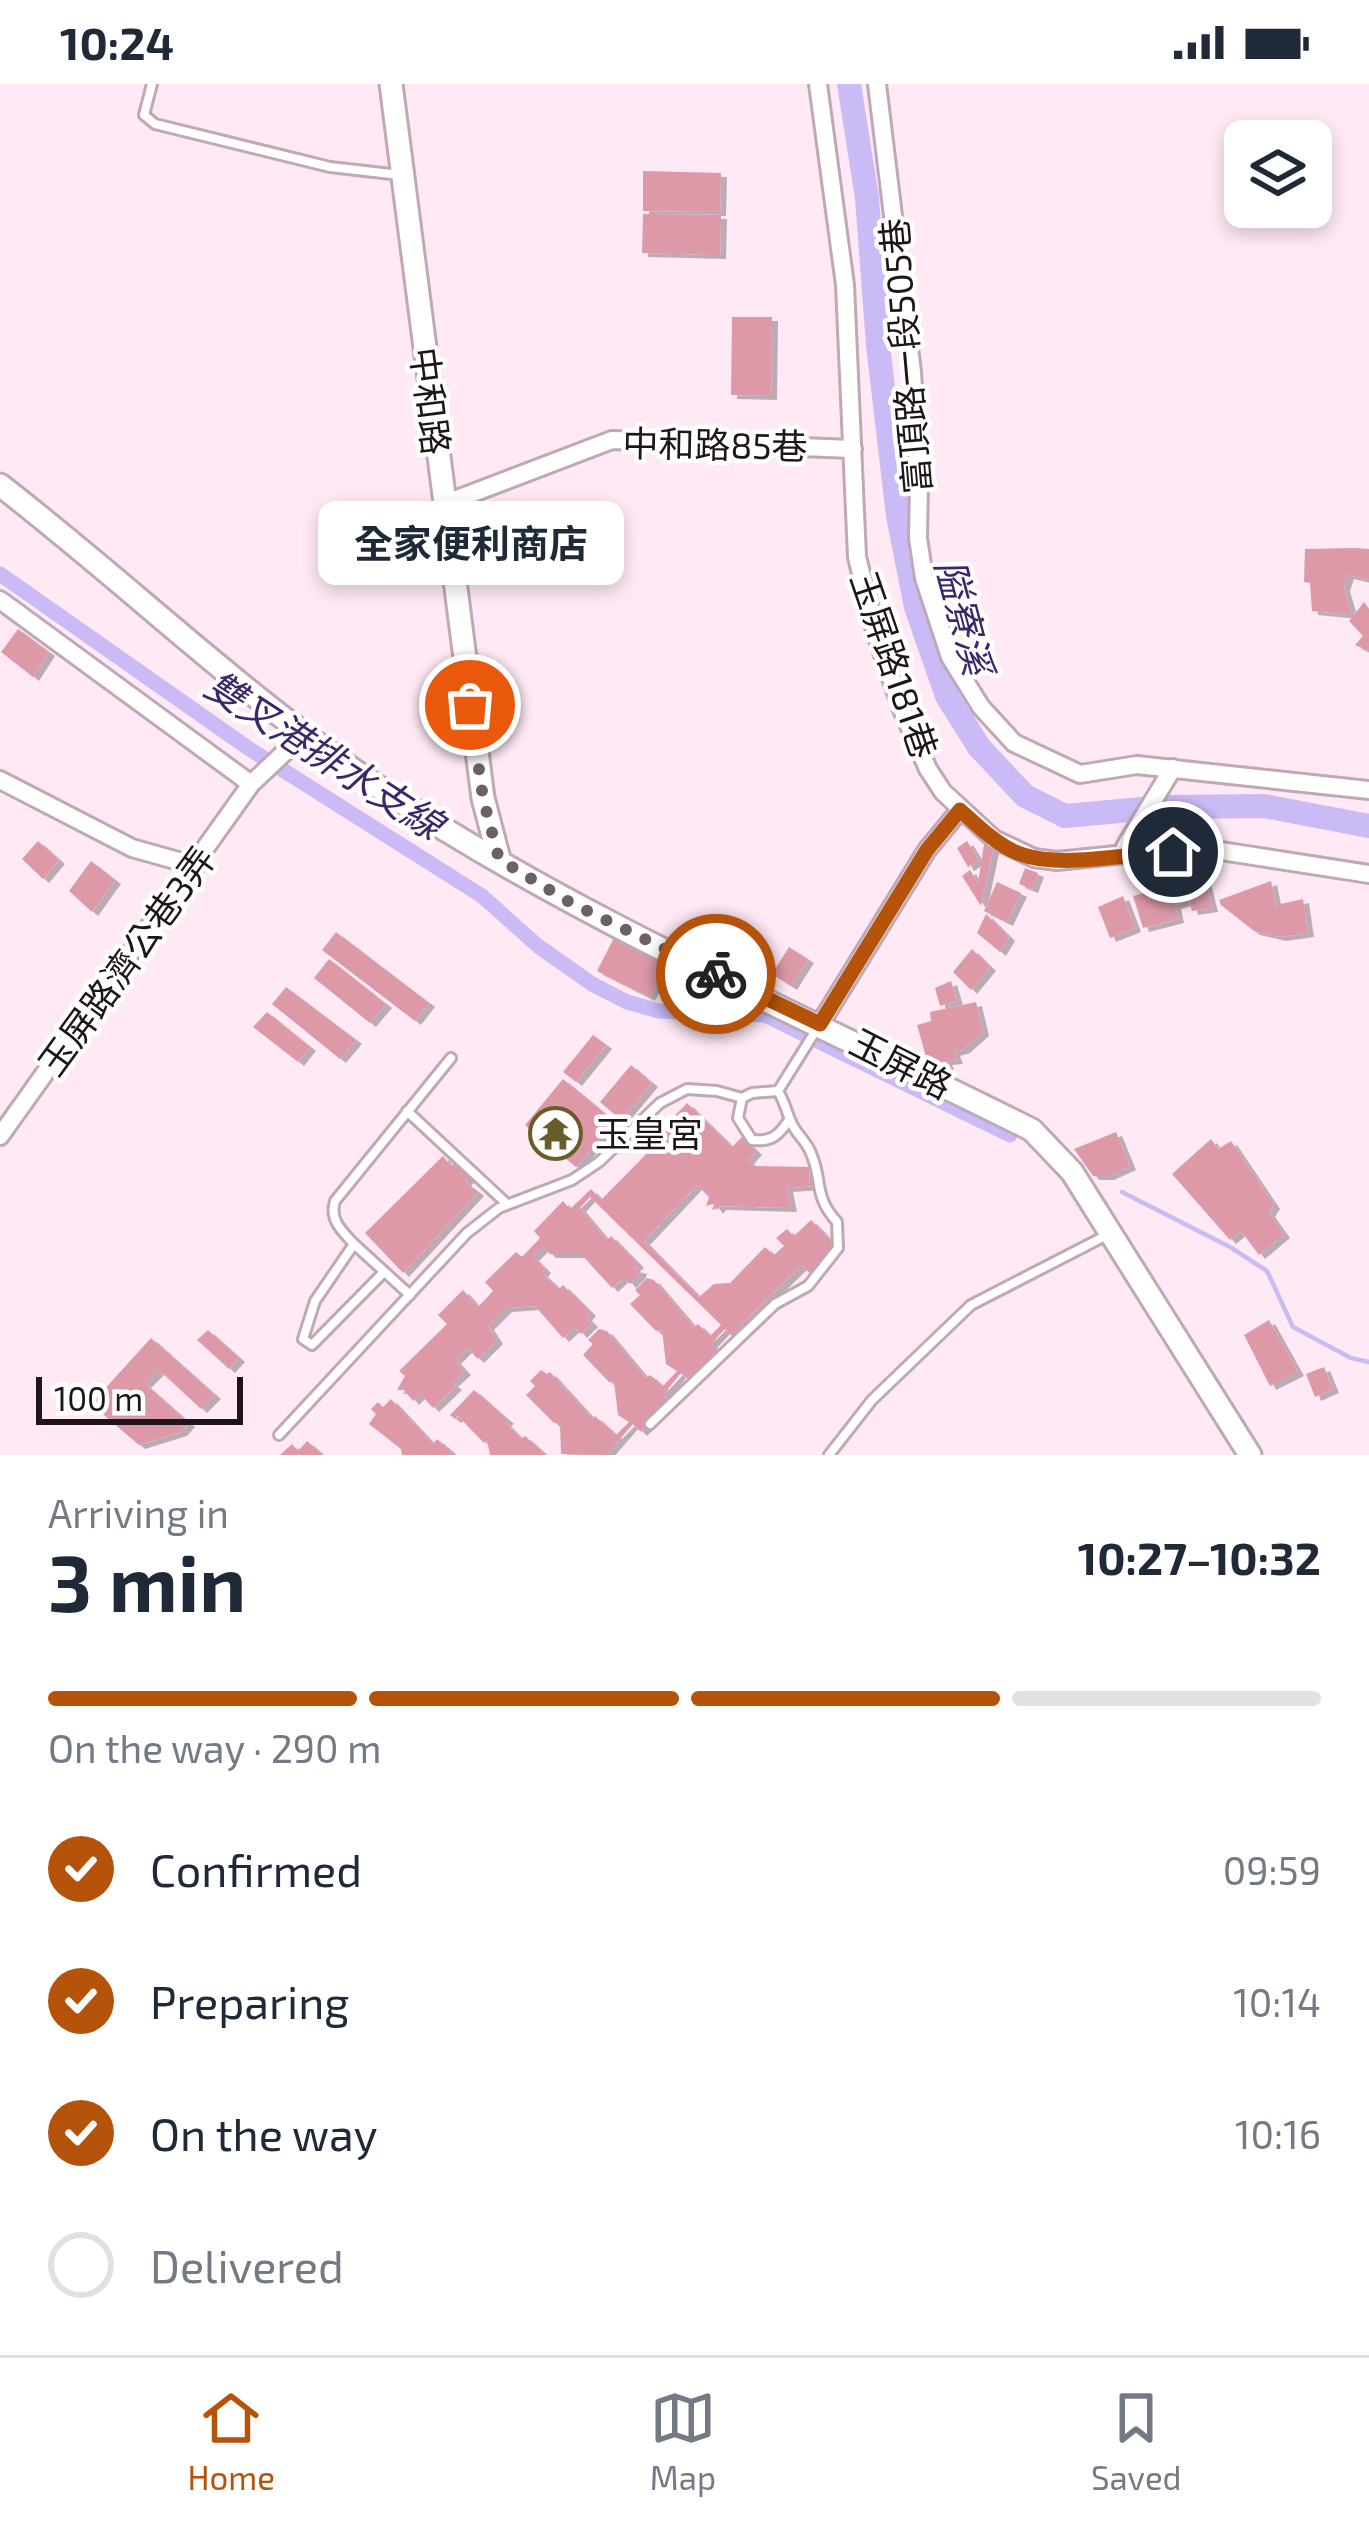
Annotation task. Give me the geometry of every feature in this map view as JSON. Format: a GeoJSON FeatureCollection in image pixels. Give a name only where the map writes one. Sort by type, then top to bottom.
{"type":"FeatureCollection","features":[{"type":"Feature","properties":{"kind":"street","name":"中和路"},"geometry":{"type":"LineString","coordinates":[[391,84],[483,798],[499,859]]}},
{"type":"Feature","properties":{"kind":"street","name":"玉屏路181巷"},"geometry":{"type":"LineString","coordinates":[[818,84],[844,285],[857,556],[876,634],[928,769],[960,810],[1019,854],[1057,861],[1125,850],[1221,851],[1369,874]]}},
{"type":"Feature","properties":{"kind":"street","name":"富頂路一段505巷"},"geometry":{"type":"LineString","coordinates":[[877,84],[912,372],[920,482],[918,538],[924,578],[950,657],[998,729],[1038,757],[1080,774],[1137,765],[1369,790]]}},
{"type":"Feature","properties":{"kind":"street","name":"中和路85巷"},"geometry":{"type":"LineString","coordinates":[[444,504],[612,440],[854,448]]}},
{"type":"Feature","properties":{"kind":"street","name":"玉屏路"},"geometry":{"type":"LineString","coordinates":[[0,485],[303,735],[382,789],[571,903],[1032,1130],[1072,1172],[1250,1455]]}},
{"type":"Feature","properties":{"kind":"street"},"geometry":{"type":"LineString","coordinates":[[0,600],[251,784],[303,735]]}},
{"type":"Feature","properties":{"kind":"street"},"geometry":{"type":"LineString","coordinates":[[1125,850],[1170,772]]}},
{"type":"Feature","properties":{"kind":"street"},"geometry":{"type":"LineString","coordinates":[[0,780],[132,848],[196,866]]}},
{"type":"Feature","properties":{"kind":"street","name":"玉屏路濟公巷3弄"},"geometry":{"type":"LineString","coordinates":[[0,1136],[251,784]]}},
{"type":"Feature","properties":{"kind":"street"},"geometry":{"type":"LineString","coordinates":[[820,1024],[927,850],[960,810]]}},
{"type":"Feature","properties":{"kind":"lane"},"geometry":{"type":"LineString","coordinates":[[152,84],[145,115],[155,124],[330,166],[402,176]]}},
{"type":"Feature","properties":{"kind":"lane"},"geometry":{"type":"LineString","coordinates":[[778,1091],[820,1024]]}},
{"type":"Feature","properties":{"kind":"lane"},"geometry":{"type":"LineString","coordinates":[[410,1295],[353,1244],[332,1212],[335,1201],[451,1058]]}},
{"type":"Feature","properties":{"kind":"lane"},"geometry":{"type":"LineString","coordinates":[[279,1435],[467,1233],[507,1204],[572,1180],[599,1162],[660,1103],[687,1090],[742,1098],[778,1091]]}},
{"type":"Feature","properties":{"kind":"lane"},"geometry":{"type":"LineString","coordinates":[[650,1424],[775,1304],[808,1286],[838,1248],[837,1222],[820,1203],[810,1151],[789,1120],[789,1108],[778,1091]]}},
{"type":"Feature","properties":{"kind":"lane"},"geometry":{"type":"LineString","coordinates":[[742,1098],[738,1118],[752,1140],[778,1136],[789,1120]]}},
{"type":"Feature","properties":{"kind":"lane"},"geometry":{"type":"LineString","coordinates":[[407,1111],[507,1204]]}},
{"type":"Feature","properties":{"kind":"lane"},"geometry":{"type":"LineString","coordinates":[[829,1455],[872,1400],[971,1306],[1111,1233]]}},
{"type":"Feature","properties":{"kind":"lane"},"geometry":{"type":"LineString","coordinates":[[353,1244],[315,1301],[303,1339],[312,1345],[383,1273]]}},
{"type":"Feature","properties":{"kind":"building"},"geometry":{"type":"Polygon","coordinates":[[[643,171],[721,173],[720,212],[643,211],[643,171]]]}},
{"type":"Feature","properties":{"kind":"building"},"geometry":{"type":"Polygon","coordinates":[[[643,214],[721,215],[720,255],[642,253],[643,214]]]}},
{"type":"Feature","properties":{"kind":"building"},"geometry":{"type":"Polygon","coordinates":[[[732,317],[772,317],[771,396],[731,395],[732,317]]]}},
{"type":"Feature","properties":{"kind":"building"},"geometry":{"type":"Polygon","coordinates":[[[1305,549],[1369,549],[1369,580],[1348,575],[1344,587],[1352,615],[1312,611],[1310,583],[1304,582],[1305,549]]]}},
{"type":"Feature","properties":{"kind":"building"},"geometry":{"type":"Polygon","coordinates":[[[1364,602],[1369,609],[1369,651],[1355,645],[1363,636],[1349,621],[1364,602]]]}},
{"type":"Feature","properties":{"kind":"building"},"geometry":{"type":"Polygon","coordinates":[[[18,629],[49,652],[33,677],[1,652],[18,629]]]}},
{"type":"Feature","properties":{"kind":"building"},"geometry":{"type":"Polygon","coordinates":[[[985,838],[994,845],[981,906],[962,876],[970,870],[978,883],[985,838]]]}},
{"type":"Feature","properties":{"kind":"building"},"geometry":{"type":"Polygon","coordinates":[[[38,841],[59,860],[43,879],[22,859],[38,841]]]}},
{"type":"Feature","properties":{"kind":"building"},"geometry":{"type":"Polygon","coordinates":[[[967,841],[979,860],[968,867],[957,848],[967,841]]]}},
{"type":"Feature","properties":{"kind":"building"},"geometry":{"type":"Polygon","coordinates":[[[91,861],[115,880],[92,912],[69,891],[91,861]]]}},
{"type":"Feature","properties":{"kind":"building"},"geometry":{"type":"Polygon","coordinates":[[[1177,864],[1180,878],[1203,871],[1212,908],[1192,911],[1189,901],[1175,905],[1178,919],[1143,928],[1133,896],[1152,891],[1148,873],[1177,864]]]}},
{"type":"Feature","properties":{"kind":"building"},"geometry":{"type":"Polygon","coordinates":[[[1025,868],[1038,873],[1032,889],[1019,884],[1025,868]]]}},
{"type":"Feature","properties":{"kind":"building"},"geometry":{"type":"Polygon","coordinates":[[[1271,881],[1276,905],[1303,899],[1308,933],[1280,937],[1254,931],[1221,905],[1219,900],[1271,881]]]}},
{"type":"Feature","properties":{"kind":"building"},"geometry":{"type":"Polygon","coordinates":[[[997,882],[1021,893],[1007,922],[984,911],[997,882]]]}},
{"type":"Feature","properties":{"kind":"building"},"geometry":{"type":"Polygon","coordinates":[[[1123,896],[1135,928],[1110,938],[1098,907],[1123,896]]]}},
{"type":"Feature","properties":{"kind":"building"},"geometry":{"type":"Polygon","coordinates":[[[986,914],[1009,937],[1000,952],[977,933],[986,914]]]}},
{"type":"Feature","properties":{"kind":"building"},"geometry":{"type":"Polygon","coordinates":[[[336,932],[429,1003],[415,1021],[322,950],[336,932]]]}},
{"type":"Feature","properties":{"kind":"building"},"geometry":{"type":"Polygon","coordinates":[[[615,936],[667,961],[649,997],[597,971],[615,936]]]}},
{"type":"Feature","properties":{"kind":"building"},"geometry":{"type":"Polygon","coordinates":[[[789,947],[808,959],[791,986],[772,974],[789,947]]]}},
{"type":"Feature","properties":{"kind":"building"},"geometry":{"type":"Polygon","coordinates":[[[972,949],[990,967],[971,990],[953,972],[972,949]]]}},
{"type":"Feature","properties":{"kind":"building"},"geometry":{"type":"Polygon","coordinates":[[[329,959],[386,1004],[370,1023],[314,978],[329,959]]]}},
{"type":"Feature","properties":{"kind":"building"},"geometry":{"type":"Polygon","coordinates":[[[951,981],[957,1001],[940,1006],[935,988],[951,981]]]}},
{"type":"Feature","properties":{"kind":"building"},"geometry":{"type":"Polygon","coordinates":[[[286,987],[356,1040],[340,1059],[272,1004],[286,987]]]}},
{"type":"Feature","properties":{"kind":"building"},"geometry":{"type":"Polygon","coordinates":[[[976,1002],[983,1032],[954,1052],[957,1060],[946,1061],[942,1070],[933,1064],[938,1059],[927,1060],[917,1025],[931,1021],[930,1012],[976,1002]]]}},
{"type":"Feature","properties":{"kind":"building"},"geometry":{"type":"Polygon","coordinates":[[[267,1012],[310,1047],[298,1062],[253,1027],[267,1012]]]}},
{"type":"Feature","properties":{"kind":"building"},"geometry":{"type":"Polygon","coordinates":[[[593,1035],[606,1045],[576,1082],[563,1072],[593,1035]]]}},
{"type":"Feature","properties":{"kind":"building"},"geometry":{"type":"Polygon","coordinates":[[[631,1065],[652,1083],[621,1120],[600,1102],[631,1065]]]}},
{"type":"Feature","properties":{"kind":"building"},"geometry":{"type":"Polygon","coordinates":[[[563,1079],[614,1121],[576,1167],[525,1125],[563,1079]]]}},
{"type":"Feature","properties":{"kind":"building"},"geometry":{"type":"Polygon","coordinates":[[[687,1103],[732,1147],[742,1137],[756,1151],[748,1160],[753,1166],[810,1167],[809,1182],[817,1182],[816,1186],[787,1188],[791,1208],[720,1206],[717,1210],[713,1204],[706,1206],[709,1197],[697,1185],[644,1241],[699,1297],[714,1284],[730,1283],[765,1247],[774,1255],[784,1246],[776,1238],[787,1229],[794,1236],[811,1220],[837,1247],[809,1273],[802,1265],[738,1327],[743,1332],[735,1339],[725,1329],[711,1344],[719,1352],[690,1381],[681,1373],[663,1395],[671,1403],[641,1432],[633,1424],[606,1455],[561,1454],[560,1423],[554,1423],[526,1395],[535,1386],[530,1381],[541,1370],[550,1372],[593,1419],[595,1416],[616,1435],[629,1422],[618,1415],[614,1382],[583,1355],[593,1344],[588,1340],[599,1329],[607,1331],[646,1378],[650,1375],[663,1386],[677,1371],[666,1364],[662,1330],[656,1331],[630,1304],[640,1295],[635,1290],[647,1278],[654,1280],[694,1327],[698,1324],[710,1336],[721,1325],[590,1197],[580,1208],[607,1240],[611,1236],[638,1264],[633,1268],[641,1270],[630,1284],[624,1277],[612,1288],[581,1254],[550,1254],[543,1247],[533,1257],[545,1269],[542,1273],[559,1289],[563,1285],[590,1312],[586,1317],[592,1323],[581,1334],[575,1327],[563,1338],[535,1306],[506,1308],[488,1326],[497,1340],[478,1359],[467,1348],[455,1360],[465,1371],[433,1408],[420,1394],[413,1401],[404,1390],[397,1390],[405,1376],[399,1371],[447,1324],[438,1315],[463,1290],[478,1307],[493,1291],[485,1282],[516,1252],[522,1257],[540,1238],[534,1231],[563,1201],[570,1209],[591,1189],[601,1200],[658,1142],[672,1154],[659,1132],[687,1103]]]}},
{"type":"Feature","properties":{"kind":"building"},"geometry":{"type":"Polygon","coordinates":[[[1116,1132],[1130,1166],[1108,1176],[1093,1176],[1074,1149],[1116,1132]]]}},
{"type":"Feature","properties":{"kind":"building"},"geometry":{"type":"Polygon","coordinates":[[[1211,1139],[1218,1149],[1231,1141],[1274,1205],[1269,1213],[1284,1234],[1259,1255],[1241,1231],[1230,1240],[1172,1174],[1211,1139]]]}},
{"type":"Feature","properties":{"kind":"building"},"geometry":{"type":"Polygon","coordinates":[[[443,1156],[471,1176],[465,1182],[478,1192],[403,1273],[365,1233],[443,1156]]]}},
{"type":"Feature","properties":{"kind":"building"},"geometry":{"type":"Polygon","coordinates":[[[1269,1320],[1298,1372],[1270,1386],[1244,1335],[1269,1320]]]}},
{"type":"Feature","properties":{"kind":"building"},"geometry":{"type":"Polygon","coordinates":[[[208,1330],[239,1358],[229,1369],[197,1340],[208,1330]]]}},
{"type":"Feature","properties":{"kind":"building"},"geometry":{"type":"Polygon","coordinates":[[[151,1338],[215,1395],[201,1409],[159,1370],[145,1384],[189,1423],[181,1432],[139,1445],[91,1404],[151,1338]]]}},
{"type":"Feature","properties":{"kind":"building"},"geometry":{"type":"Polygon","coordinates":[[[1324,1367],[1333,1389],[1315,1397],[1306,1374],[1324,1367]]]}},
{"type":"Feature","properties":{"kind":"building"},"geometry":{"type":"Polygon","coordinates":[[[474,1390],[508,1420],[505,1422],[521,1439],[525,1436],[546,1455],[490,1455],[487,1440],[484,1443],[458,1416],[450,1415],[474,1390]]]}},
{"type":"Feature","properties":{"kind":"building"},"geometry":{"type":"Polygon","coordinates":[[[391,1399],[433,1444],[437,1439],[451,1451],[447,1455],[402,1455],[401,1449],[369,1424],[376,1414],[371,1409],[391,1399]]]}},
{"type":"Feature","properties":{"kind":"building"},"geometry":{"type":"Polygon","coordinates":[[[307,1441],[323,1455],[280,1455],[292,1444],[298,1451],[307,1441]]]}},
{"type":"Feature","properties":{"kind":"waterway","name":"隘寮溪"},"geometry":{"type":"LineString","coordinates":[[849,84],[867,198],[898,516],[916,607],[947,696],[979,747],[1025,796],[1065,816],[1164,807],[1264,806],[1369,826]]}},
{"type":"Feature","properties":{"kind":"waterway","name":"雙叉港排水支線"},"geometry":{"type":"LineString","coordinates":[[0,574],[248,748],[482,896],[538,946],[592,984],[627,1002],[659,1011],[765,1015],[1010,1135]]}},
{"type":"Feature","properties":{"kind":"waterway"},"geometry":{"type":"LineString","coordinates":[[1122,1192],[1267,1271],[1293,1327],[1351,1358],[1369,1362]]}},
{"type":"Feature","properties":{"kind":"way so far"},"geometry":{"type":"LineString","coordinates":[[470,705],[489,831],[499,859],[571,903],[716,974]]}},
{"type":"Feature","properties":{"kind":"place","name":"全家便利商店"},"geometry":{"type":"Point","coordinates":[470,705]}},
{"type":"Feature","properties":{"kind":"place","name":"玉皇宮"},"geometry":{"type":"Point","coordinates":[556,1134]}},
{"type":"Feature","properties":{"kind":"route"},"geometry":{"type":"LineString","coordinates":[[716,974],[820,1024],[927,850],[960,810],[994,839],[1034,858],[1057,861],[1173,852]]}}]}
